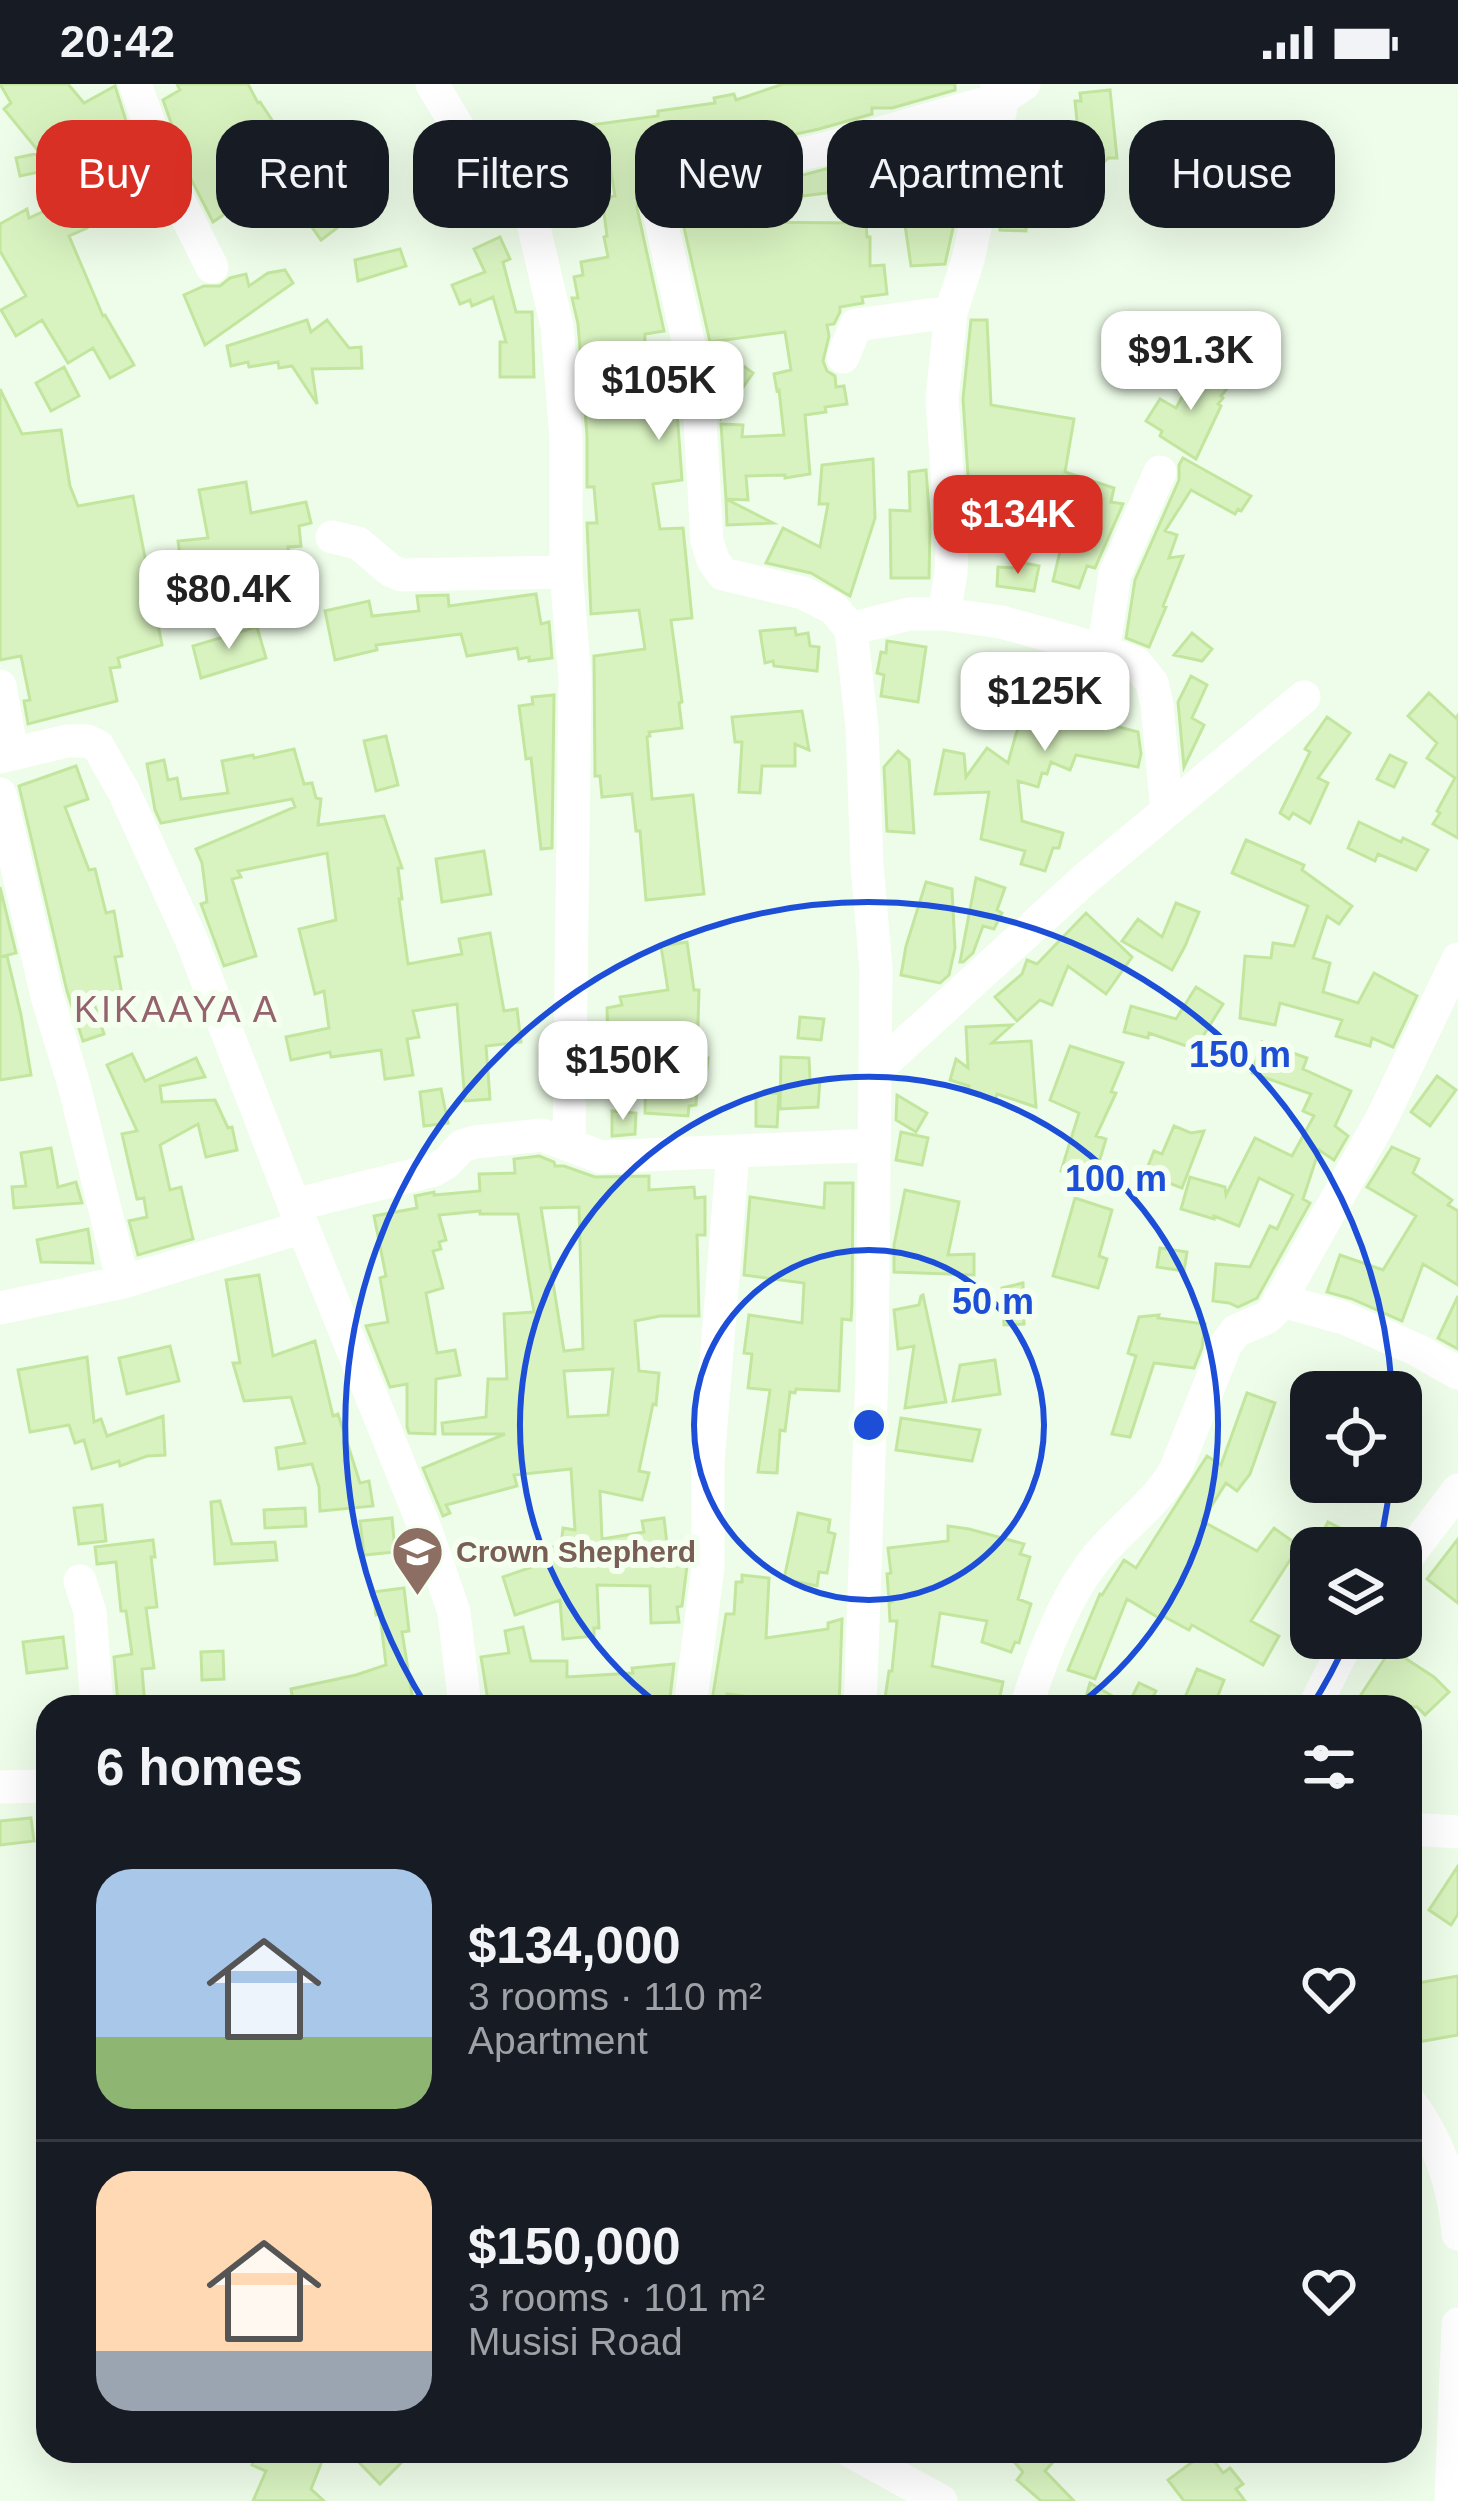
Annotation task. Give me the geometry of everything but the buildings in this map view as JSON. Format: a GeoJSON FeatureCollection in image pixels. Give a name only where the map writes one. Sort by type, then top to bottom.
{"type":"FeatureCollection","features":[{"type":"Feature","properties":{"kind":"street"},"geometry":{"type":"LineString","coordinates":[[431,84],[468,144],[512,167],[532,219],[557,326],[564,386],[566,572],[575,696],[569,1144]]}},
{"type":"Feature","properties":{"kind":"street"},"geometry":{"type":"LineString","coordinates":[[148,89],[172,188],[212,267]]}},
{"type":"Feature","properties":{"kind":"street"},"geometry":{"type":"LineString","coordinates":[[944,614],[952,544],[942,399],[951,313],[1008,89]]}},
{"type":"Feature","properties":{"kind":"street"},"geometry":{"type":"LineString","coordinates":[[860,1695],[872,1373],[876,969],[862,727],[851,629],[833,608],[802,593],[724,574],[713,560],[707,541],[693,362],[658,190],[671,178],[778,160],[1008,89]]}},
{"type":"Feature","properties":{"kind":"street"},"geometry":{"type":"LineString","coordinates":[[843,358],[856,325],[951,313]]}},
{"type":"Feature","properties":{"kind":"street"},"geometry":{"type":"LineString","coordinates":[[1103,652],[1115,574],[1160,472]]}},
{"type":"Feature","properties":{"kind":"street"},"geometry":{"type":"LineString","coordinates":[[332,536],[358,543],[401,575],[566,572]]}},
{"type":"Feature","properties":{"kind":"street"},"geometry":{"type":"LineString","coordinates":[[851,629],[909,614],[944,614],[1001,622],[1136,664],[1151,683],[1167,811]]}},
{"type":"Feature","properties":{"kind":"street"},"geometry":{"type":"LineString","coordinates":[[0,686],[6,755],[67,741],[87,742],[98,746],[124,792],[191,939],[426,1532],[454,1612],[464,1695]]}},
{"type":"Feature","properties":{"kind":"street"},"geometry":{"type":"LineString","coordinates":[[875,1071],[1085,879],[1304,697]]}},
{"type":"Feature","properties":{"kind":"street"},"geometry":{"type":"LineString","coordinates":[[0,794],[46,996],[74,1084],[123,1282]]}},
{"type":"Feature","properties":{"kind":"street"},"geometry":{"type":"LineString","coordinates":[[1030,1695],[1040,1664],[1094,1561],[1162,1492],[1174,1471],[1231,1336],[1274,1310],[1382,1118],[1458,959]]}},
{"type":"Feature","properties":{"kind":"street"},"geometry":{"type":"LineString","coordinates":[[0,1308],[123,1282],[434,1170],[462,1146],[475,1142],[542,1135],[601,1157],[874,1145]]}},
{"type":"Feature","properties":{"kind":"street"},"geometry":{"type":"LineString","coordinates":[[692,1695],[708,1567],[708,1462],[733,1152]]}},
{"type":"Feature","properties":{"kind":"street"},"geometry":{"type":"LineString","coordinates":[[1279,1300],[1344,1318],[1458,1373]]}},
{"type":"Feature","properties":{"kind":"street"},"geometry":{"type":"LineString","coordinates":[[1422,1537],[1458,1490]]}},
{"type":"Feature","properties":{"kind":"street"},"geometry":{"type":"LineString","coordinates":[[80,1581],[90,1612],[96,1695]]}},
{"type":"Feature","properties":{"kind":"street"},"geometry":{"type":"LineString","coordinates":[[1320,1695],[1338,1659]]}},
{"type":"Feature","properties":{"kind":"street"},"geometry":{"type":"LineString","coordinates":[[0,1787],[36,1786]]}},
{"type":"Feature","properties":{"kind":"street"},"geometry":{"type":"LineString","coordinates":[[1422,1829],[1457,1830]]}},
{"type":"Feature","properties":{"kind":"street"},"geometry":{"type":"LineString","coordinates":[[1422,2122],[1449,2180],[1458,2234]]}},
{"type":"Feature","properties":{"kind":"street"},"geometry":{"type":"LineString","coordinates":[[1451,2501],[1458,2324]]}},
{"type":"Feature","properties":{"kind":"street"},"geometry":{"type":"LineString","coordinates":[[872,2463],[941,2501]]}},
{"type":"Feature","properties":{"kind":"place","name":"Crown Shepherd"},"geometry":{"type":"Point","coordinates":[417,1598]}},
{"type":"Feature","properties":{"kind":"district","name":"KIKAAYA A"},"geometry":{"type":"Point","coordinates":[177,1009]}}]}
